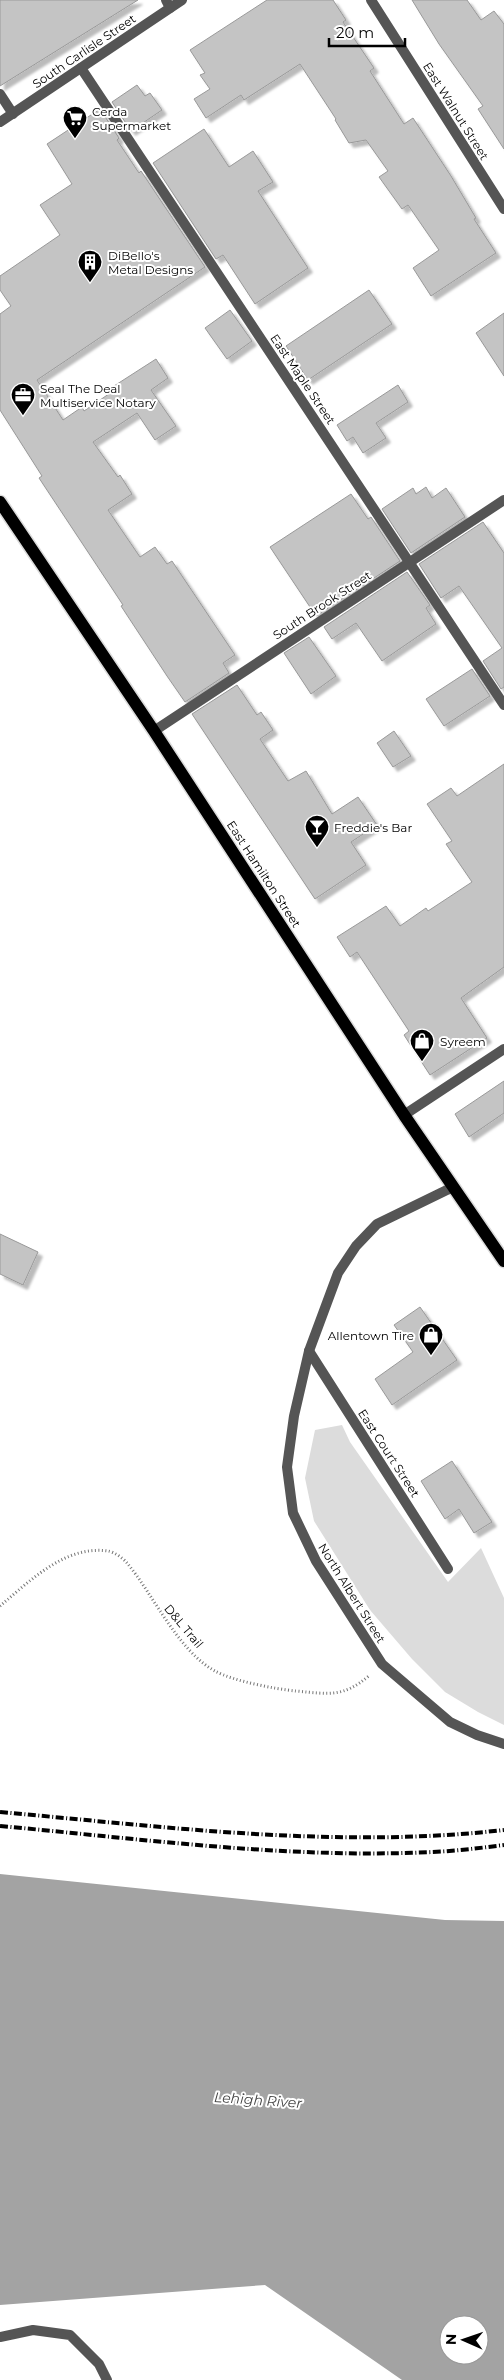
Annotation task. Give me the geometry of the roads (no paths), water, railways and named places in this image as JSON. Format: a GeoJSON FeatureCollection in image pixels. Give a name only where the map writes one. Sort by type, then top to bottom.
{"type":"FeatureCollection","features":[{"type":"Feature","properties":{"kind":"main road","name":"East Hamilton Street"},"geometry":{"type":"LineString","coordinates":[[0,502],[154,731],[404,1115],[504,1261]]}},
{"type":"Feature","properties":{"kind":"street","name":"South Carlisle Street"},"geometry":{"type":"LineString","coordinates":[[0,122],[81,68],[168,4],[182,0]]}},
{"type":"Feature","properties":{"kind":"street","name":"East Walnut Street"},"geometry":{"type":"LineString","coordinates":[[371,0],[504,209]]}},
{"type":"Feature","properties":{"kind":"street","name":"East Maple Street"},"geometry":{"type":"LineString","coordinates":[[81,68],[504,705]]}},
{"type":"Feature","properties":{"kind":"street"},"geometry":{"type":"LineString","coordinates":[[0,94],[13,114]]}},
{"type":"Feature","properties":{"kind":"street","name":"South Brook Street"},"geometry":{"type":"LineString","coordinates":[[154,731],[504,500]]}},
{"type":"Feature","properties":{"kind":"street"},"geometry":{"type":"LineString","coordinates":[[404,1115],[504,1049]]}},
{"type":"Feature","properties":{"kind":"street","name":"North Albert Street"},"geometry":{"type":"LineString","coordinates":[[453,1187],[377,1224],[356,1246],[338,1273],[309,1351],[294,1416],[287,1468],[293,1513],[316,1561],[382,1664],[450,1722],[477,1735],[504,1744]]}},
{"type":"Feature","properties":{"kind":"street","name":"East Court Street"},"geometry":{"type":"LineString","coordinates":[[309,1351],[448,1568]]}},
{"type":"Feature","properties":{"kind":"street"},"geometry":{"type":"LineString","coordinates":[[0,2337],[33,2330],[70,2335],[100,2364],[106,2380]]}},
{"type":"Feature","properties":{"kind":"water","name":"Lehigh River"},"geometry":{"type":"Polygon","coordinates":[[[0,1874],[445,1920],[504,1921],[504,2380],[402,2380],[265,2285],[0,2305],[0,1874]]]}},
{"type":"Feature","properties":{"kind":"railway"},"geometry":{"type":"LineString","coordinates":[[0,1812],[189,1829],[315,1837],[441,1835],[504,1830]]}},
{"type":"Feature","properties":{"kind":"railway"},"geometry":{"type":"LineString","coordinates":[[0,1826],[162,1842],[324,1853],[432,1852],[504,1845]]}},
{"type":"Feature","properties":{"kind":"place","name":"Cerda Supermarket"},"geometry":{"type":"Point","coordinates":[75,139]}},
{"type":"Feature","properties":{"kind":"place","name":"DiBello's Metal Designs"},"geometry":{"type":"Point","coordinates":[90,283]}},
{"type":"Feature","properties":{"kind":"place","name":"Seal The Deal Multiservice Notary"},"geometry":{"type":"Point","coordinates":[23,416]}},
{"type":"Feature","properties":{"kind":"place","name":"Freddie's Bar"},"geometry":{"type":"Point","coordinates":[317,848]}},
{"type":"Feature","properties":{"kind":"place","name":"Syreem"},"geometry":{"type":"Point","coordinates":[422,1062]}},
{"type":"Feature","properties":{"kind":"place","name":"Allentown Tire"},"geometry":{"type":"Point","coordinates":[431,1356]}}]}
